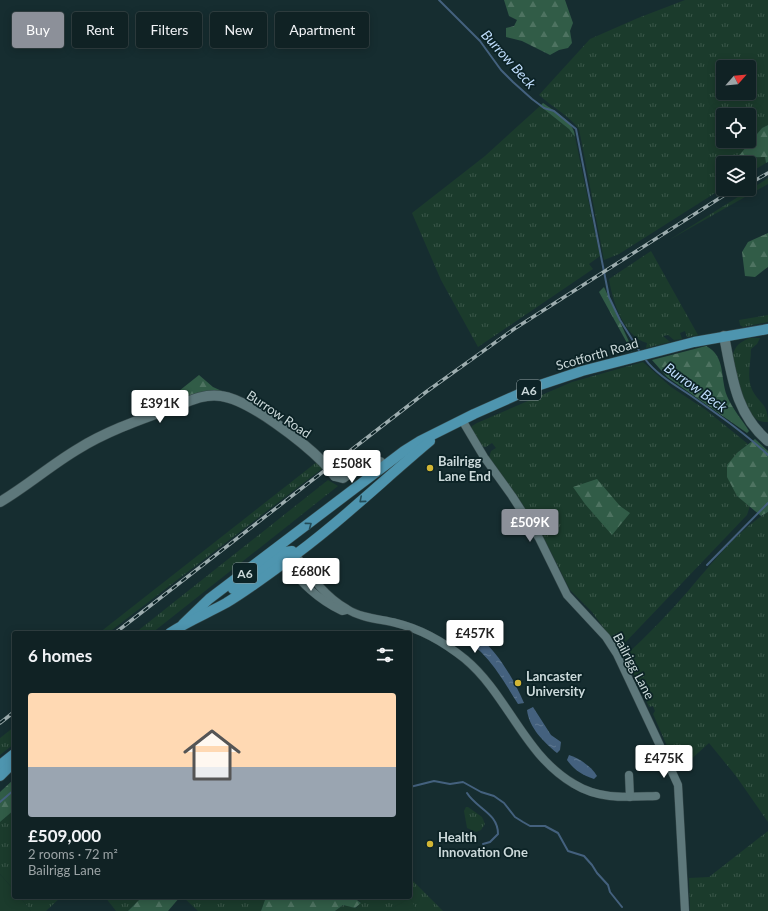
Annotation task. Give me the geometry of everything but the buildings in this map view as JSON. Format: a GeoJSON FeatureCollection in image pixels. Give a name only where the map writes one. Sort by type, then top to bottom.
{"type":"FeatureCollection","features":[{"type":"Feature","properties":{"kind":"main road","name":"Scotforth Road"},"geometry":{"type":"LineString","coordinates":[[173,631],[183,624],[226,603],[420,441],[441,432],[462,420],[554,380],[672,347],[724,336],[768,329]]}},
{"type":"Feature","properties":{"kind":"main road","name":"Scotforth Road"},"geometry":{"type":"LineString","coordinates":[[183,624],[209,599],[282,555],[295,554],[352,510],[387,470]]}},
{"type":"Feature","properties":{"kind":"main road"},"geometry":{"type":"LineString","coordinates":[[1,773],[12,757]]}},
{"type":"Feature","properties":{"kind":"main road"},"geometry":{"type":"LineString","coordinates":[[1,773],[12,764]]}},
{"type":"Feature","properties":{"kind":"street"},"geometry":{"type":"LineString","coordinates":[[724,336],[731,372],[740,403],[755,430],[768,441]]}},
{"type":"Feature","properties":{"kind":"street","name":"Burrow Road"},"geometry":{"type":"LineString","coordinates":[[0,502],[77,449],[107,433],[190,401],[212,396],[221,396],[235,400],[268,419],[324,463],[335,476],[343,478],[360,464],[369,461],[378,461],[387,470]]}},
{"type":"Feature","properties":{"kind":"street","name":"Bailrigg Lane"},"geometry":{"type":"LineString","coordinates":[[462,420],[484,457],[512,496],[539,538],[567,595],[606,637],[617,654],[678,785],[685,911]]}},
{"type":"Feature","properties":{"kind":"street"},"geometry":{"type":"LineString","coordinates":[[295,554],[316,584],[347,610]]}},
{"type":"Feature","properties":{"kind":"street"},"geometry":{"type":"LineString","coordinates":[[282,555],[304,586],[320,599],[342,611],[347,610],[422,632],[466,660],[486,681],[532,746],[564,778],[580,788],[610,797],[656,796]]}},
{"type":"Feature","properties":{"kind":"street"},"geometry":{"type":"LineString","coordinates":[[629,775],[630,797]]}},
{"type":"Feature","properties":{"kind":"green space"},"geometry":{"type":"Polygon","coordinates":[[[504,0],[565,0],[573,23],[570,31],[572,43],[568,48],[559,50],[550,55],[522,41],[506,37],[506,28],[514,26],[517,20],[509,16],[504,0]]]}},
{"type":"Feature","properties":{"kind":"green space"},"geometry":{"type":"Polygon","coordinates":[[[685,0],[768,0],[768,125],[762,128],[756,136],[756,108],[716,108],[716,148],[746,148],[740,156],[716,156],[716,192],[619,254],[604,260],[579,129],[570,119],[539,95],[590,39],[685,0]]]}},
{"type":"Feature","properties":{"kind":"green space"},"geometry":{"type":"Polygon","coordinates":[[[543,103],[558,113],[572,126],[575,137],[569,129],[540,106],[543,103]]]}},
{"type":"Feature","properties":{"kind":"green space"},"geometry":{"type":"Polygon","coordinates":[[[540,106],[569,129],[575,137],[600,256],[589,264],[593,269],[478,347],[441,280],[412,213],[485,156],[540,106]]]}},
{"type":"Feature","properties":{"kind":"green space"},"geometry":{"type":"Polygon","coordinates":[[[768,125],[768,162],[766,163],[765,157],[739,156],[745,148],[756,148],[756,135],[762,128],[768,125]]]}},
{"type":"Feature","properties":{"kind":"green space"},"geometry":{"type":"Polygon","coordinates":[[[756,157],[765,157],[766,163],[756,169],[756,157]]]}},
{"type":"Feature","properties":{"kind":"green space"},"geometry":{"type":"Polygon","coordinates":[[[768,178],[768,184],[756,191],[756,186],[768,178]]]}},
{"type":"Feature","properties":{"kind":"green space"},"geometry":{"type":"Polygon","coordinates":[[[739,196],[747,196],[669,240],[739,196]]]}},
{"type":"Feature","properties":{"kind":"green space"},"geometry":{"type":"Polygon","coordinates":[[[768,233],[768,267],[755,277],[745,276],[742,252],[748,242],[768,233]]]}},
{"type":"Feature","properties":{"kind":"green space"},"geometry":{"type":"Polygon","coordinates":[[[651,251],[698,335],[687,337],[685,331],[680,333],[682,339],[674,340],[668,335],[663,336],[670,342],[646,348],[647,343],[632,333],[620,317],[609,279],[651,251]]]}},
{"type":"Feature","properties":{"kind":"green space"},"geometry":{"type":"Polygon","coordinates":[[[604,287],[631,346],[632,352],[599,292],[604,287]]]}},
{"type":"Feature","properties":{"kind":"green space"},"geometry":{"type":"Polygon","coordinates":[[[768,315],[768,322],[743,327],[740,325],[739,320],[768,315]]]}},
{"type":"Feature","properties":{"kind":"green space"},"geometry":{"type":"Polygon","coordinates":[[[749,338],[760,338],[757,344],[751,349],[749,377],[753,392],[766,410],[768,422],[759,421],[752,414],[747,407],[736,379],[733,355],[737,346],[749,338]]]}},
{"type":"Feature","properties":{"kind":"green space"},"geometry":{"type":"Polygon","coordinates":[[[706,346],[712,350],[720,361],[727,396],[749,431],[747,433],[667,377],[652,360],[706,346]]]}},
{"type":"Feature","properties":{"kind":"green space"},"geometry":{"type":"Polygon","coordinates":[[[643,362],[671,387],[706,410],[748,444],[738,452],[737,496],[750,506],[747,515],[619,649],[592,612],[570,590],[542,534],[489,458],[491,451],[496,448],[492,443],[486,447],[479,446],[471,430],[472,426],[477,423],[572,382],[643,362]]]}},
{"type":"Feature","properties":{"kind":"green space"},"geometry":{"type":"Polygon","coordinates":[[[199,375],[213,387],[224,392],[179,400],[159,407],[199,375]]]}},
{"type":"Feature","properties":{"kind":"green space"},"geometry":{"type":"Polygon","coordinates":[[[755,439],[768,451],[768,512],[761,516],[737,496],[727,477],[727,465],[738,452],[755,439]]]}},
{"type":"Feature","properties":{"kind":"green space"},"geometry":{"type":"Polygon","coordinates":[[[318,461],[323,468],[111,631],[102,631],[318,461]]]}},
{"type":"Feature","properties":{"kind":"green space"},"geometry":{"type":"Polygon","coordinates":[[[597,479],[620,506],[630,513],[612,535],[585,504],[573,487],[597,479]]]}},
{"type":"Feature","properties":{"kind":"green space"},"geometry":{"type":"Polygon","coordinates":[[[328,480],[338,486],[155,631],[138,631],[328,480]]]}},
{"type":"Feature","properties":{"kind":"green space"},"geometry":{"type":"Polygon","coordinates":[[[768,512],[768,822],[736,776],[709,743],[678,771],[653,714],[655,711],[653,706],[649,707],[625,656],[666,615],[736,537],[757,519],[768,512]]]}},
{"type":"Feature","properties":{"kind":"green space"},"geometry":{"type":"Polygon","coordinates":[[[12,729],[12,746],[0,755],[0,738],[12,729]]]}},
{"type":"Feature","properties":{"kind":"green space"},"geometry":{"type":"Polygon","coordinates":[[[12,781],[12,812],[0,822],[0,792],[12,781]]]}},
{"type":"Feature","properties":{"kind":"green space"},"geometry":{"type":"Polygon","coordinates":[[[466,807],[482,817],[485,824],[481,830],[476,832],[467,828],[464,811],[466,807]]]}},
{"type":"Feature","properties":{"kind":"green space"},"geometry":{"type":"Polygon","coordinates":[[[12,812],[12,888],[0,874],[0,822],[12,812]]]}},
{"type":"Feature","properties":{"kind":"green space"},"geometry":{"type":"Polygon","coordinates":[[[768,831],[768,911],[690,911],[689,878],[709,877],[768,831]]]}},
{"type":"Feature","properties":{"kind":"green space"},"geometry":{"type":"Polygon","coordinates":[[[0,874],[12,888],[12,899],[22,899],[31,911],[0,911],[0,874]]]}},
{"type":"Feature","properties":{"kind":"green space"},"geometry":{"type":"Polygon","coordinates":[[[412,880],[443,911],[335,911],[343,905],[356,908],[361,902],[356,899],[412,899],[412,880]]]}},
{"type":"Feature","properties":{"kind":"green space"},"geometry":{"type":"Polygon","coordinates":[[[22,899],[59,899],[46,911],[31,911],[22,899]]]}},
{"type":"Feature","properties":{"kind":"green space"},"geometry":{"type":"Polygon","coordinates":[[[107,899],[140,899],[128,911],[116,911],[107,899]]]}},
{"type":"Feature","properties":{"kind":"green space"},"geometry":{"type":"Polygon","coordinates":[[[140,899],[178,899],[168,911],[128,911],[140,899]]]}},
{"type":"Feature","properties":{"kind":"green space"},"geometry":{"type":"Polygon","coordinates":[[[185,899],[265,899],[261,911],[198,911],[185,899]]]}},
{"type":"Feature","properties":{"kind":"green space"},"geometry":{"type":"Polygon","coordinates":[[[265,899],[356,899],[361,903],[355,908],[343,905],[335,911],[261,911],[265,899]]]}},
{"type":"Feature","properties":{"kind":"green space"},"geometry":{"type":"Polygon","coordinates":[[[411,899],[417,911],[387,911],[411,899]]]}},
{"type":"Feature","properties":{"kind":"water"},"geometry":{"type":"Polygon","coordinates":[[[451,622],[476,634],[496,654],[512,678],[524,703],[518,704],[497,671],[481,652],[461,636],[448,629],[451,622]]]}},
{"type":"Feature","properties":{"kind":"water"},"geometry":{"type":"Polygon","coordinates":[[[533,707],[551,735],[561,742],[560,750],[557,753],[534,729],[528,717],[527,710],[533,707]]]}},
{"type":"Feature","properties":{"kind":"water"},"geometry":{"type":"Polygon","coordinates":[[[569,755],[585,763],[597,776],[594,779],[572,767],[567,760],[569,755]]]}},
{"type":"Feature","properties":{"kind":"waterway","name":"Burrow Beck"},"geometry":{"type":"LineString","coordinates":[[439,0],[480,41],[501,70],[513,82],[544,108],[554,111],[576,129],[609,297],[620,320],[640,352]]}},
{"type":"Feature","properties":{"kind":"waterway","name":"Burrow Beck"},"geometry":{"type":"LineString","coordinates":[[645,359],[660,374],[730,424],[768,455]]}},
{"type":"Feature","properties":{"kind":"waterway"},"geometry":{"type":"LineString","coordinates":[[707,565],[768,503]]}},
{"type":"Feature","properties":{"kind":"waterway"},"geometry":{"type":"LineString","coordinates":[[412,786],[434,781],[450,784],[463,782],[481,792],[494,796],[504,803],[515,817],[523,822],[530,826],[545,826],[558,833],[568,851],[584,856],[592,865],[608,885],[610,892],[622,907]]}},
{"type":"Feature","properties":{"kind":"waterway"},"geometry":{"type":"LineString","coordinates":[[0,802],[12,792]]}},
{"type":"Feature","properties":{"kind":"waterway"},"geometry":{"type":"LineString","coordinates":[[467,793],[491,816],[497,827],[498,834],[490,842],[483,844]]}},
{"type":"Feature","properties":{"kind":"railway"},"geometry":{"type":"LineString","coordinates":[[756,180],[768,173]]}},
{"type":"Feature","properties":{"kind":"railway"},"geometry":{"type":"LineString","coordinates":[[118,631],[426,392],[514,329],[723,196]]}},
{"type":"Feature","properties":{"kind":"railway"},"geometry":{"type":"LineString","coordinates":[[0,723],[12,714]]}},
{"type":"Feature","properties":{"kind":"place","name":"Bailrigg Lane End"},"geometry":{"type":"Point","coordinates":[430,468]}},
{"type":"Feature","properties":{"kind":"place","name":"Lancaster University"},"geometry":{"type":"Point","coordinates":[518,683]}},
{"type":"Feature","properties":{"kind":"place","name":"Health Innovation One"},"geometry":{"type":"Point","coordinates":[430,844]}}]}
